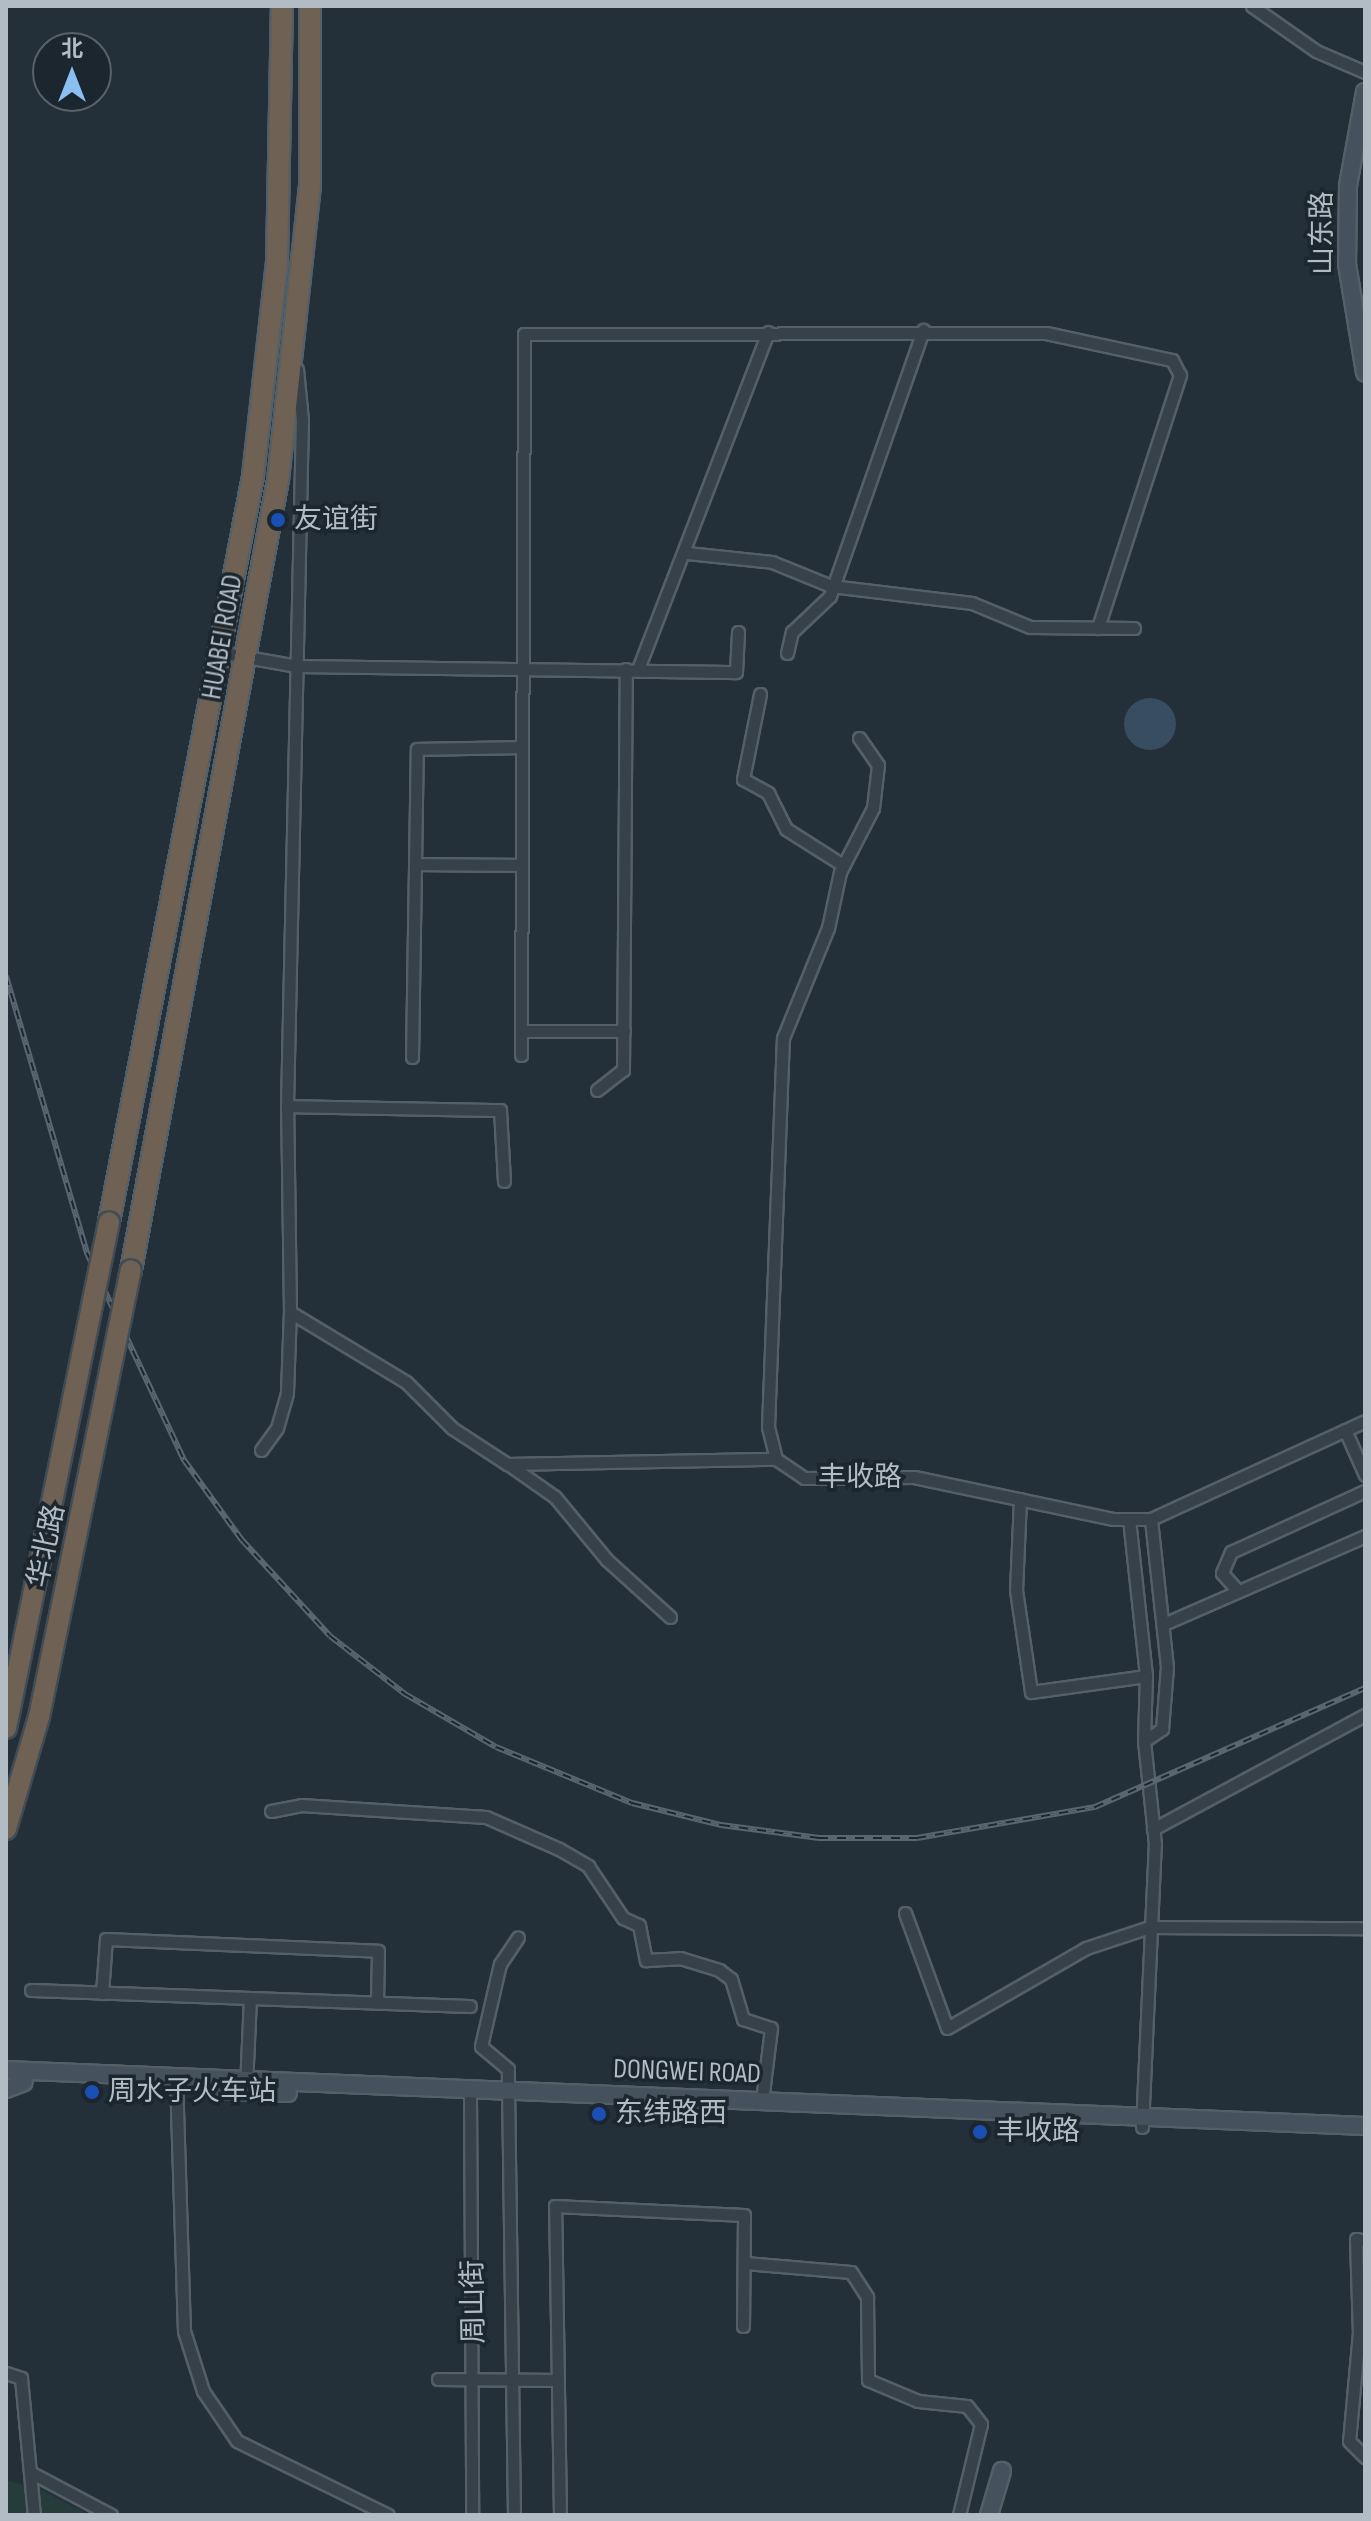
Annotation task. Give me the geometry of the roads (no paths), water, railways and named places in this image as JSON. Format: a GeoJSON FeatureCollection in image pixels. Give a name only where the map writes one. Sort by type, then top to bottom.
{"type":"FeatureCollection","features":[{"type":"Feature","properties":{"kind":"highway","name":"HUABEI ROAD"},"geometry":{"type":"LineString","coordinates":[[109,1222],[224,653],[277,263],[282,6]]}},
{"type":"Feature","properties":{"kind":"highway","name":"HUABEI ROAD"},"geometry":{"type":"LineString","coordinates":[[131,1270],[248,657],[294,349],[310,186],[310,6]]}},
{"type":"Feature","properties":{"kind":"highway","name":"华北路"},"geometry":{"type":"LineString","coordinates":[[6,1728],[109,1222]]}},
{"type":"Feature","properties":{"kind":"highway","name":"华北路"},"geometry":{"type":"LineString","coordinates":[[6,1829],[39,1717],[131,1270]]}},
{"type":"Feature","properties":{"kind":"main road","name":"山东路"},"geometry":{"type":"LineString","coordinates":[[1365,92],[1348,186],[1347,264],[1365,373]]}},
{"type":"Feature","properties":{"kind":"main road","name":"DONGWEI ROAD"},"geometry":{"type":"LineString","coordinates":[[6,2070],[246,2086],[470,2095],[762,2101],[1365,2136]]}},
{"type":"Feature","properties":{"kind":"main road","name":"DONGWEI ROAD"},"geometry":{"type":"LineString","coordinates":[[6,2082],[176,2083]]}},
{"type":"Feature","properties":{"kind":"main road"},"geometry":{"type":"LineString","coordinates":[[6,2089],[24,2082]]}},
{"type":"Feature","properties":{"kind":"main road","name":"DONGWEI ROAD"},"geometry":{"type":"LineString","coordinates":[[509,2096],[1142,2122],[1365,2126]]}},
{"type":"Feature","properties":{"kind":"main road"},"geometry":{"type":"LineString","coordinates":[[989,2515],[1002,2471]]}},
{"type":"Feature","properties":{"kind":"street"},"geometry":{"type":"LineString","coordinates":[[1252,6],[1316,51],[1365,72]]}},
{"type":"Feature","properties":{"kind":"street"},"geometry":{"type":"LineString","coordinates":[[787,653],[792,632],[831,586],[923,330]]}},
{"type":"Feature","properties":{"kind":"street"},"geometry":{"type":"LineString","coordinates":[[521,1055],[524,334],[923,330],[1102,340],[1178,367],[1098,628]]}},
{"type":"Feature","properties":{"kind":"street"},"geometry":{"type":"LineString","coordinates":[[597,1090],[612,1086],[623,1070],[632,669],[687,553],[768,332]]}},
{"type":"Feature","properties":{"kind":"street"},"geometry":{"type":"LineString","coordinates":[[261,1450],[277,1428],[287,1392],[290,1312],[287,1106],[302,420],[294,349]]}},
{"type":"Feature","properties":{"kind":"street"},"geometry":{"type":"LineString","coordinates":[[687,553],[772,562],[831,586],[972,603],[1030,627],[1134,628]]}},
{"type":"Feature","properties":{"kind":"street"},"geometry":{"type":"LineString","coordinates":[[224,653],[297,666],[736,672],[738,632]]}},
{"type":"Feature","properties":{"kind":"street"},"geometry":{"type":"LineString","coordinates":[[760,694],[743,779],[768,793],[786,829],[843,865]]}},
{"type":"Feature","properties":{"kind":"street"},"geometry":{"type":"LineString","coordinates":[[776,1459],[768,1427],[783,1038],[828,928],[843,865],[880,781],[874,753],[859,738]]}},
{"type":"Feature","properties":{"kind":"street"},"geometry":{"type":"LineString","coordinates":[[412,1057],[417,749],[521,747]]}},
{"type":"Feature","properties":{"kind":"street"},"geometry":{"type":"LineString","coordinates":[[415,864],[521,865]]}},
{"type":"Feature","properties":{"kind":"street"},"geometry":{"type":"LineString","coordinates":[[521,1031],[624,1031]]}},
{"type":"Feature","properties":{"kind":"street"},"geometry":{"type":"LineString","coordinates":[[287,1106],[500,1110],[504,1181]]}},
{"type":"Feature","properties":{"kind":"street"},"geometry":{"type":"LineString","coordinates":[[290,1312],[406,1382],[452,1428],[555,1497],[607,1560],[670,1617]]}},
{"type":"Feature","properties":{"kind":"street","name":"丰收路"},"geometry":{"type":"LineString","coordinates":[[507,1464],[776,1459],[804,1478],[914,1477],[1129,1519],[1151,1519],[1365,1421]]}},
{"type":"Feature","properties":{"kind":"street"},"geometry":{"type":"LineString","coordinates":[[1345,1430],[1365,1475]]}},
{"type":"Feature","properties":{"kind":"street"},"geometry":{"type":"LineString","coordinates":[[1238,1591],[1222,1573],[1231,1552],[1365,1491]]}},
{"type":"Feature","properties":{"kind":"street"},"geometry":{"type":"LineString","coordinates":[[1020,1499],[1016,1590],[1031,1692],[1146,1676]]}},
{"type":"Feature","properties":{"kind":"street"},"geometry":{"type":"LineString","coordinates":[[1129,1519],[1146,1676],[1144,1741],[1153,1829],[1142,2122]]}},
{"type":"Feature","properties":{"kind":"street"},"geometry":{"type":"LineString","coordinates":[[1144,1741],[1162,1729],[1166,1623],[1151,1519]]}},
{"type":"Feature","properties":{"kind":"street"},"geometry":{"type":"LineString","coordinates":[[1166,1623],[1365,1536]]}},
{"type":"Feature","properties":{"kind":"street"},"geometry":{"type":"LineString","coordinates":[[1153,1829],[1365,1715]]}},
{"type":"Feature","properties":{"kind":"street"},"geometry":{"type":"LineString","coordinates":[[271,1811],[301,1805],[471,1815],[559,1849],[588,1866],[623,1918],[639,1925],[646,1960],[680,1958],[719,1970],[731,1979],[743,2019],[771,2028],[762,2101]]}},
{"type":"Feature","properties":{"kind":"street"},"geometry":{"type":"LineString","coordinates":[[905,1913],[947,2028],[1086,1948],[1150,1927],[1365,1928]]}},
{"type":"Feature","properties":{"kind":"street"},"geometry":{"type":"LineString","coordinates":[[509,2096],[508,2069],[481,2046],[500,1964],[518,1937]]}},
{"type":"Feature","properties":{"kind":"street"},"geometry":{"type":"LineString","coordinates":[[102,1993],[106,1939],[378,1951],[377,2003]]}},
{"type":"Feature","properties":{"kind":"street"},"geometry":{"type":"LineString","coordinates":[[31,1990],[470,2006]]}},
{"type":"Feature","properties":{"kind":"street"},"geometry":{"type":"LineString","coordinates":[[246,2086],[250,1998]]}},
{"type":"Feature","properties":{"kind":"street"},"geometry":{"type":"LineString","coordinates":[[176,2083],[184,2331],[203,2391],[249,2449],[388,2515]]}},
{"type":"Feature","properties":{"kind":"street","name":"周山街"},"geometry":{"type":"LineString","coordinates":[[470,2095],[475,2380],[472,2515]]}},
{"type":"Feature","properties":{"kind":"street","name":"周山街"},"geometry":{"type":"LineString","coordinates":[[509,2096],[514,2515]]}},
{"type":"Feature","properties":{"kind":"street"},"geometry":{"type":"LineString","coordinates":[[560,2515],[555,2380],[555,2206],[738,2212],[746,2220],[743,2326]]}},
{"type":"Feature","properties":{"kind":"street"},"geometry":{"type":"LineString","coordinates":[[1365,2241],[1356,2239],[1359,2332],[1349,2441],[1365,2457]]}},
{"type":"Feature","properties":{"kind":"street"},"geometry":{"type":"LineString","coordinates":[[745,2263],[851,2272],[867,2297],[868,2380],[918,2401],[967,2406],[981,2424],[959,2515]]}},
{"type":"Feature","properties":{"kind":"street"},"geometry":{"type":"LineString","coordinates":[[6,2373],[21,2378],[34,2515]]}},
{"type":"Feature","properties":{"kind":"street"},"geometry":{"type":"LineString","coordinates":[[438,2379],[555,2380]]}},
{"type":"Feature","properties":{"kind":"street"},"geometry":{"type":"LineString","coordinates":[[30,2472],[111,2515]]}},
{"type":"Feature","properties":{"kind":"water"},"geometry":{"type":"Polygon","coordinates":[[[1150,698],[1168,706],[1176,724],[1168,742],[1150,750],[1132,742],[1124,724],[1132,706],[1150,698]]]}},
{"type":"Feature","properties":{"kind":"railway"},"geometry":{"type":"LineString","coordinates":[[6,976],[87,1253],[184,1460],[242,1540],[330,1636],[405,1694],[496,1747],[632,1803],[721,1825],[819,1838],[917,1838],[1095,1807],[1365,1688]]}},
{"type":"Feature","properties":{"kind":"place","name":"友谊街"},"geometry":{"type":"Point","coordinates":[278,520]}},
{"type":"Feature","properties":{"kind":"place","name":"周水子火车站"},"geometry":{"type":"Point","coordinates":[92,2092]}},
{"type":"Feature","properties":{"kind":"place","name":"东纬路西"},"geometry":{"type":"Point","coordinates":[599,2114]}},
{"type":"Feature","properties":{"kind":"place","name":"丰收路"},"geometry":{"type":"Point","coordinates":[980,2132]}}]}
